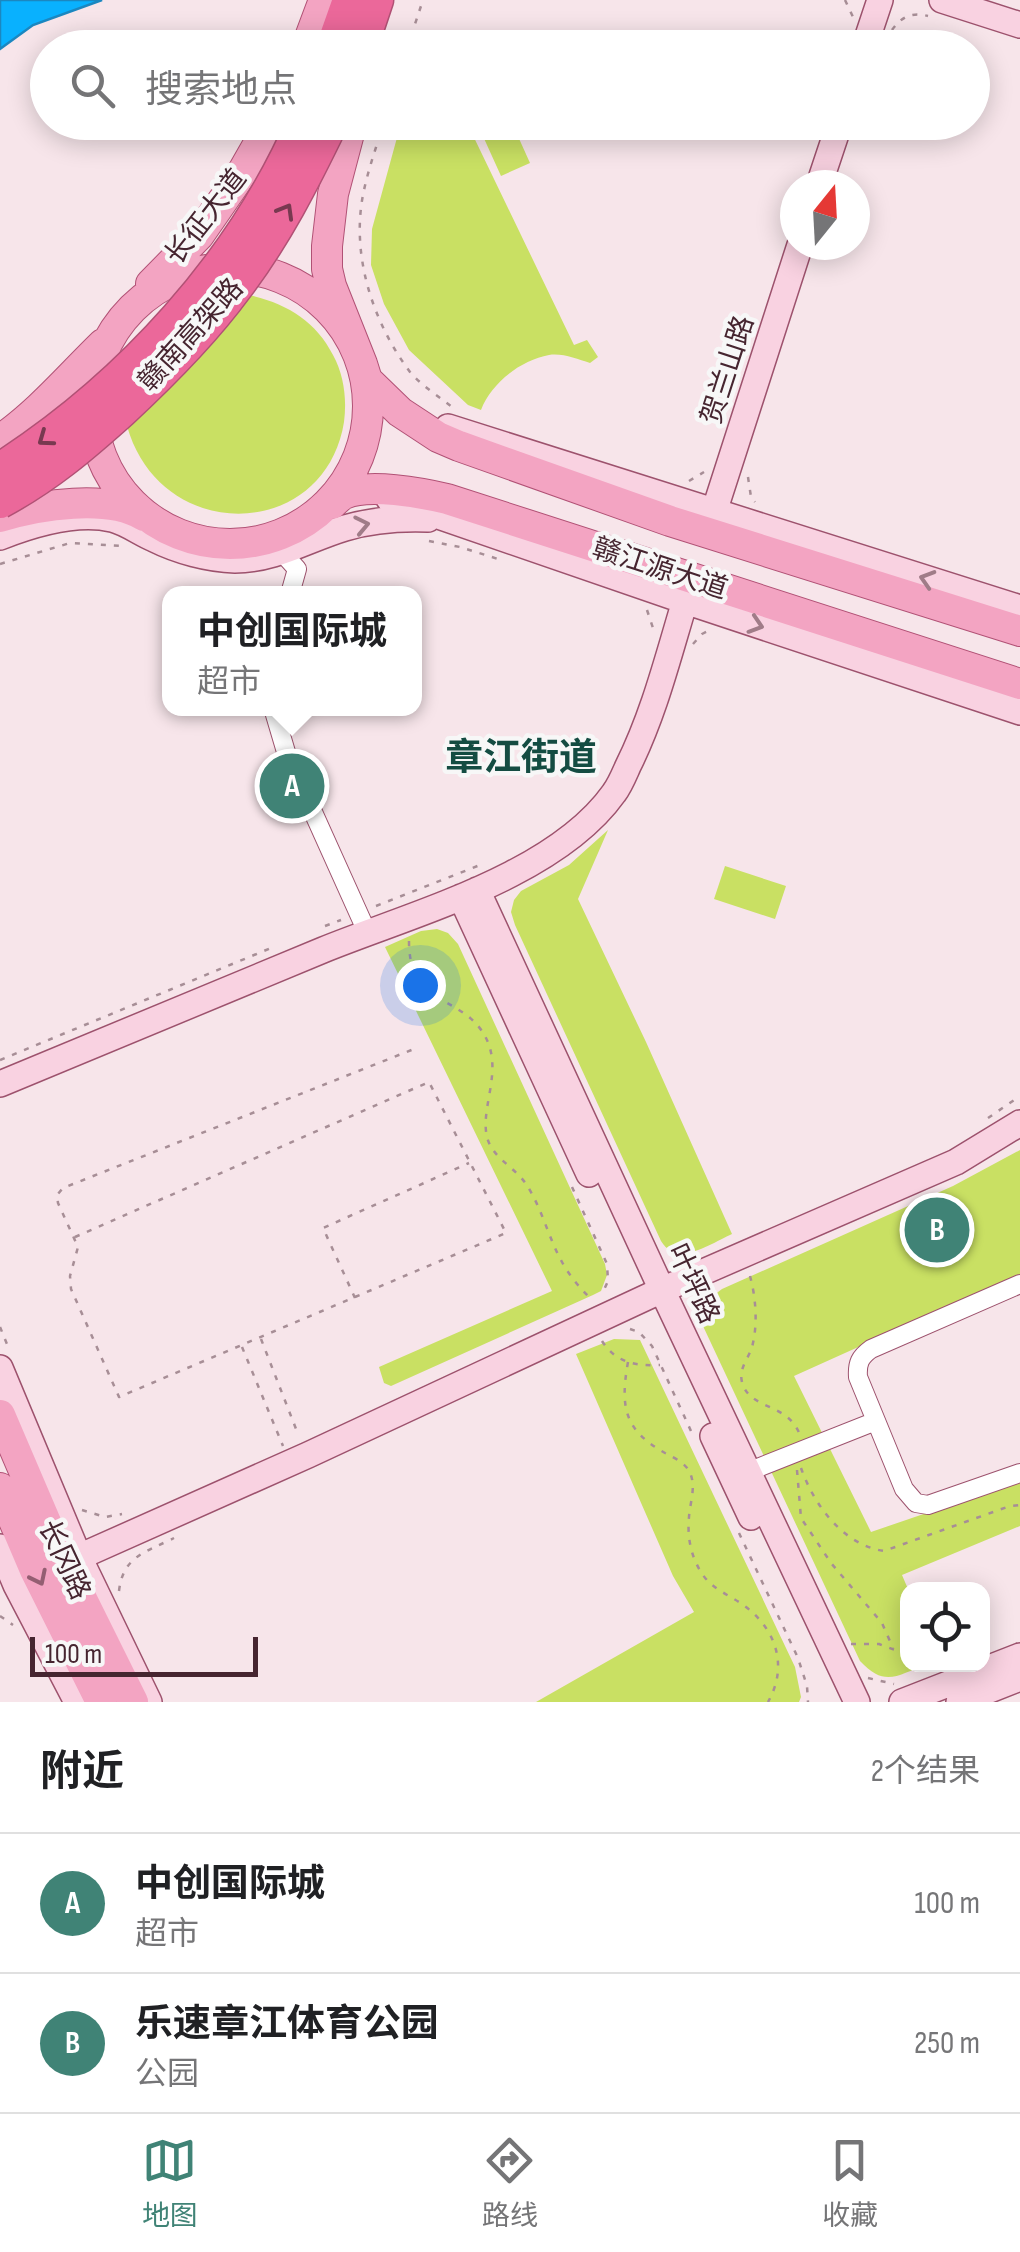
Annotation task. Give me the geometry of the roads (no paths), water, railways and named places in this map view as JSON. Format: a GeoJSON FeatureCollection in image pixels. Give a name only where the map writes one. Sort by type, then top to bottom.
{"type":"FeatureCollection","features":[{"type":"Feature","properties":{"kind":"highway"},"geometry":{"type":"LineString","coordinates":[[338,30],[348,0]]}},
{"type":"Feature","properties":{"kind":"highway"},"geometry":{"type":"LineString","coordinates":[[367,30],[377,0]]}},
{"type":"Feature","properties":{"kind":"highway","name":"赣南高架路"},"geometry":{"type":"LineString","coordinates":[[0,469],[82,411],[198,294],[251,218],[292,140]]}},
{"type":"Feature","properties":{"kind":"highway","name":"赣南高架路"},"geometry":{"type":"LineString","coordinates":[[0,502],[67,460],[155,380],[194,338],[236,288],[273,233],[323,140]]}},
{"type":"Feature","properties":{"kind":"main road"},"geometry":{"type":"LineString","coordinates":[[313,30],[324,0]]}},
{"type":"Feature","properties":{"kind":"main road"},"geometry":{"type":"LineString","coordinates":[[383,30],[394,0]]}},
{"type":"Feature","properties":{"kind":"main road","name":"长征大道"},"geometry":{"type":"LineString","coordinates":[[134,306],[199,235],[261,140]]}},
{"type":"Feature","properties":{"kind":"main road"},"geometry":{"type":"LineString","coordinates":[[0,517],[60,505],[108,506],[132,509],[190,539],[276,546],[325,508],[342,489],[360,454],[369,415],[368,389],[328,270],[335,184],[347,140]]}},
{"type":"Feature","properties":{"kind":"main road"},"geometry":{"type":"LineString","coordinates":[[0,440],[45,404],[109,339],[134,306],[154,290],[200,271],[251,270],[298,286],[338,318],[357,351]]}},
{"type":"Feature","properties":{"kind":"main road"},"geometry":{"type":"LineString","coordinates":[[109,339],[92,391],[97,445],[123,494],[142,513],[166,528]]}},
{"type":"Feature","properties":{"kind":"main road","name":"赣江源大道"},"geometry":{"type":"LineString","coordinates":[[357,351],[367,380],[400,412],[459,446],[652,515],[1020,631]]}},
{"type":"Feature","properties":{"kind":"main road","name":"赣江源大道"},"geometry":{"type":"LineString","coordinates":[[304,524],[346,493],[407,491],[447,500],[1020,684]]}},
{"type":"Feature","properties":{"kind":"main road","name":"长冈路"},"geometry":{"type":"LineString","coordinates":[[0,1414],[60,1556],[132,1702]]}},
{"type":"Feature","properties":{"kind":"main road","name":"长冈路"},"geometry":{"type":"LineString","coordinates":[[0,1488],[35,1570],[101,1702]]}},
{"type":"Feature","properties":{"kind":"street"},"geometry":{"type":"LineString","coordinates":[[877,30],[880,0]]}},
{"type":"Feature","properties":{"kind":"street"},"geometry":{"type":"LineString","coordinates":[[940,9],[1020,25]]}},
{"type":"Feature","properties":{"kind":"street"},"geometry":{"type":"LineString","coordinates":[[824,170],[834,140]]}},
{"type":"Feature","properties":{"kind":"street","name":"贺兰山路"},"geometry":{"type":"LineString","coordinates":[[714,512],[786,260]]}},
{"type":"Feature","properties":{"kind":"street"},"geometry":{"type":"LineString","coordinates":[[400,412],[1020,608]]}},
{"type":"Feature","properties":{"kind":"street"},"geometry":{"type":"LineString","coordinates":[[366,490],[1020,712]]}},
{"type":"Feature","properties":{"kind":"street"},"geometry":{"type":"LineString","coordinates":[[0,537],[60,520],[112,519],[168,545],[234,560],[257,558],[276,546],[364,523],[395,519],[455,521]]}},
{"type":"Feature","properties":{"kind":"street"},"geometry":{"type":"LineString","coordinates":[[276,546],[297,569],[292,586]]}},
{"type":"Feature","properties":{"kind":"street"},"geometry":{"type":"LineString","coordinates":[[0,1084],[363,922],[469,894],[527,866],[572,836],[616,792],[647,724],[685,601]]}},
{"type":"Feature","properties":{"kind":"street"},"geometry":{"type":"LineString","coordinates":[[275,716],[286,752],[363,922]]}},
{"type":"Feature","properties":{"kind":"street","name":"叶坪路"},"geometry":{"type":"LineString","coordinates":[[469,894],[839,1702]]}},
{"type":"Feature","properties":{"kind":"street"},"geometry":{"type":"LineString","coordinates":[[80,1556],[308,1456],[655,1294],[956,1162],[1020,1123]]}},
{"type":"Feature","properties":{"kind":"street"},"geometry":{"type":"LineString","coordinates":[[1020,1284],[871,1349],[860,1357],[858,1377],[904,1489],[916,1503],[928,1505],[1020,1473]]}},
{"type":"Feature","properties":{"kind":"street","name":"叶坪路"},"geometry":{"type":"LineString","coordinates":[[655,1294],[750,1474],[857,1702]]}},
{"type":"Feature","properties":{"kind":"street"},"geometry":{"type":"LineString","coordinates":[[7,1366],[80,1556],[149,1702]]}},
{"type":"Feature","properties":{"kind":"street"},"geometry":{"type":"LineString","coordinates":[[750,1474],[876,1422]]}},
{"type":"Feature","properties":{"kind":"street"},"geometry":{"type":"LineString","coordinates":[[0,1547],[8,1589],[77,1702]]}},
{"type":"Feature","properties":{"kind":"street"},"geometry":{"type":"LineString","coordinates":[[898,1693],[1020,1656]]}},
{"type":"Feature","properties":{"kind":"street"},"geometry":{"type":"LineString","coordinates":[[958,1702],[1020,1678]]}},
{"type":"Feature","properties":{"kind":"water"},"geometry":{"type":"Polygon","coordinates":[[[0,0],[102,0],[33,25],[0,49],[0,0]]]}},
{"type":"Feature","properties":{"kind":"place","name":"中创国际城"},"geometry":{"type":"Point","coordinates":[292,786]}},
{"type":"Feature","properties":{"kind":"place","name":"乐速章江体育公园"},"geometry":{"type":"Point","coordinates":[937,1230]}},
{"type":"Feature","properties":{"kind":"district","name":"章江街道"},"geometry":{"type":"Point","coordinates":[521,758]}}]}
